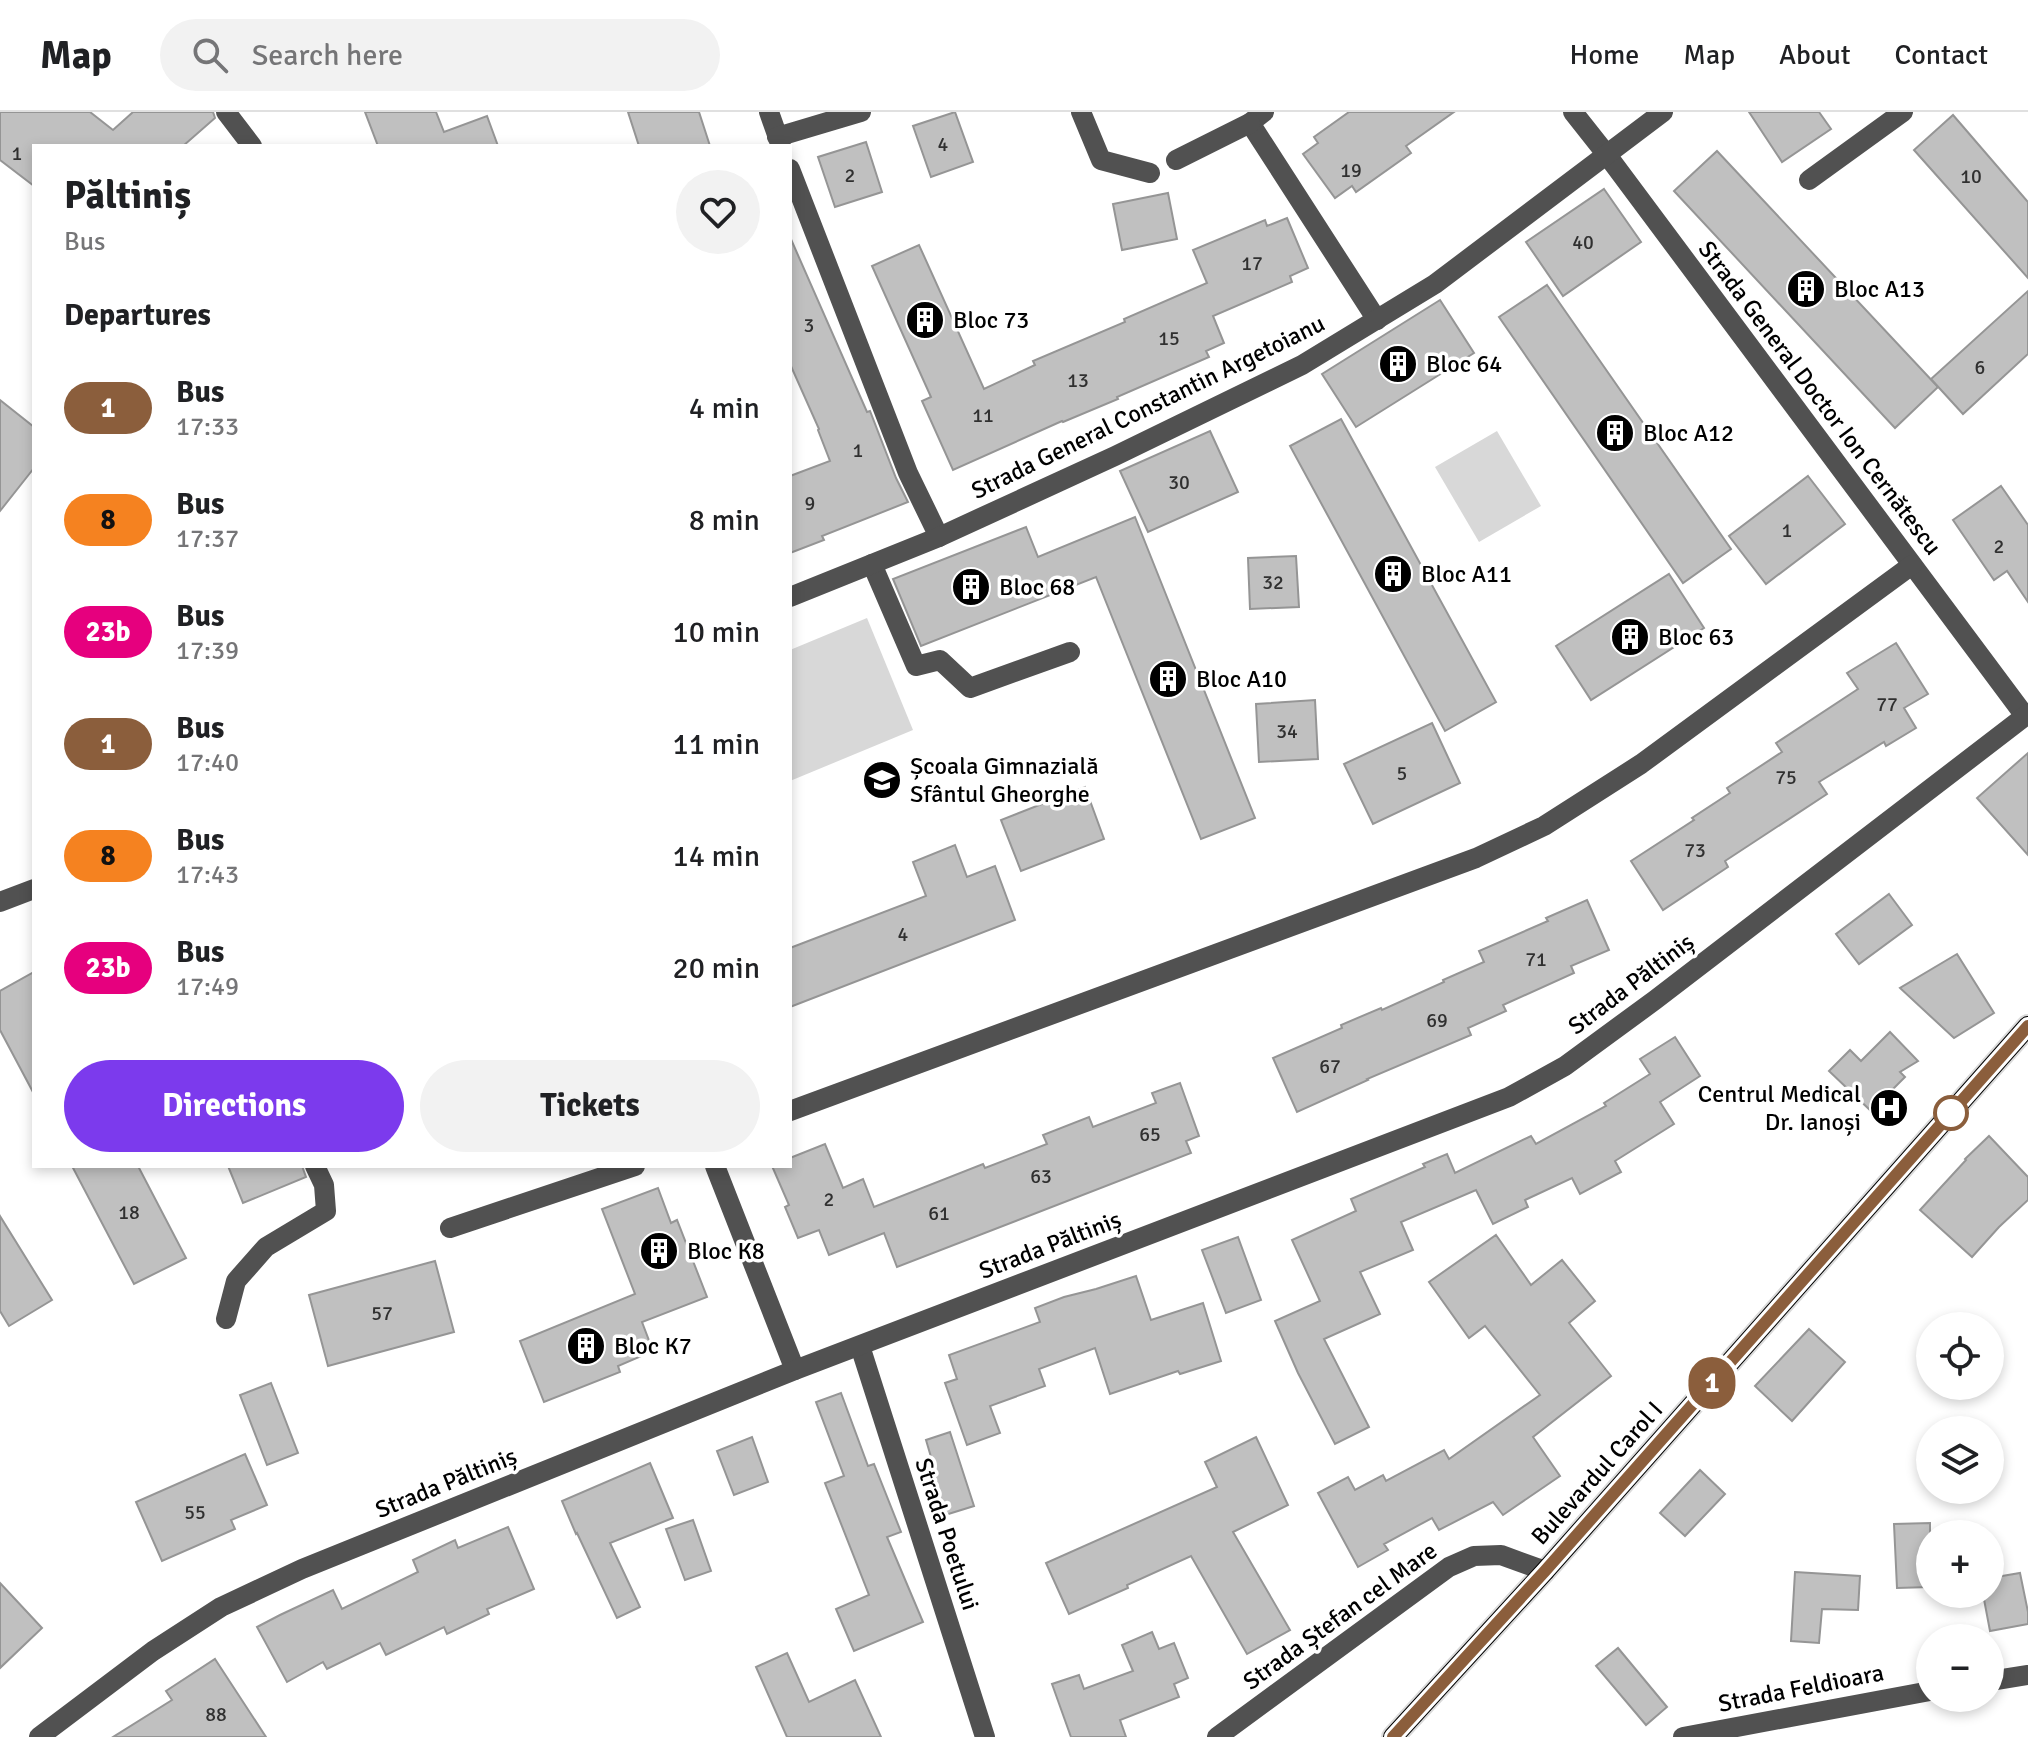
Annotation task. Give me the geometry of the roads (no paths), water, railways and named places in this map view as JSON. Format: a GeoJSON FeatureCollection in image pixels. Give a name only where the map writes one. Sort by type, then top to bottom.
{"type":"FeatureCollection","features":[{"type":"Feature","properties":{"kind":"main road","name":"Bulevardul Carol I"},"geometry":{"type":"LineString","coordinates":[[1393,1737],[1545,1571],[2028,1026]]}},
{"type":"Feature","properties":{"kind":"street"},"geometry":{"type":"LineString","coordinates":[[226,112],[250,144]]}},
{"type":"Feature","properties":{"kind":"street"},"geometry":{"type":"LineString","coordinates":[[769,112],[779,142],[861,112]]}},
{"type":"Feature","properties":{"kind":"street"},"geometry":{"type":"LineString","coordinates":[[1081,112],[1101,160],[1150,173]]}},
{"type":"Feature","properties":{"kind":"street","name":"Strada General Doctor Ion Cernătescu"},"geometry":{"type":"LineString","coordinates":[[1573,112],[2027,715]]}},
{"type":"Feature","properties":{"kind":"street","name":"Strada General Constantin Argetoianu"},"geometry":{"type":"LineString","coordinates":[[792,596],[939,537],[1302,365],[1435,284],[1663,112]]}},
{"type":"Feature","properties":{"kind":"street"},"geometry":{"type":"LineString","coordinates":[[1809,180],[1903,112]]}},
{"type":"Feature","properties":{"kind":"street"},"geometry":{"type":"LineString","coordinates":[[1176,160],[1257,117],[1377,320]]}},
{"type":"Feature","properties":{"kind":"street"},"geometry":{"type":"LineString","coordinates":[[792,174],[908,473],[939,537]]}},
{"type":"Feature","properties":{"kind":"street"},"geometry":{"type":"LineString","coordinates":[[872,564],[916,666],[940,660],[970,688],[1070,652]]}},
{"type":"Feature","properties":{"kind":"street"},"geometry":{"type":"LineString","coordinates":[[792,1110],[1476,858],[1544,826],[1641,764],[1912,565]]}},
{"type":"Feature","properties":{"kind":"street","name":"Strada Păltiniș"},"geometry":{"type":"LineString","coordinates":[[39,1737],[153,1651],[221,1607],[302,1569],[795,1370],[1509,1097],[1565,1066],[1655,1000],[2027,715]]}},
{"type":"Feature","properties":{"kind":"street"},"geometry":{"type":"LineString","coordinates":[[0,902],[32,890]]}},
{"type":"Feature","properties":{"kind":"street"},"geometry":{"type":"LineString","coordinates":[[226,1319],[236,1281],[266,1247],[326,1211],[324,1185],[316,1168]]}},
{"type":"Feature","properties":{"kind":"street"},"geometry":{"type":"LineString","coordinates":[[450,1228],[629,1168]]}},
{"type":"Feature","properties":{"kind":"street"},"geometry":{"type":"LineString","coordinates":[[716,1168],[795,1370]]}},
{"type":"Feature","properties":{"kind":"street","name":"Strada Poetului"},"geometry":{"type":"LineString","coordinates":[[860,1346],[985,1737]]}},
{"type":"Feature","properties":{"kind":"street","name":"Strada Ștefan cel Mare"},"geometry":{"type":"LineString","coordinates":[[1217,1737],[1449,1567],[1474,1556],[1501,1555],[1545,1571]]}},
{"type":"Feature","properties":{"kind":"street"},"geometry":{"type":"LineString","coordinates":[[2004,1679],[2028,1675]]}},
{"type":"Feature","properties":{"kind":"street","name":"Strada Feldioara"},"geometry":{"type":"LineString","coordinates":[[1683,1737],[1916,1694]]}},
{"type":"Feature","properties":{"kind":"place","name":"Bloc A13"},"geometry":{"type":"Point","coordinates":[1806,289]}},
{"type":"Feature","properties":{"kind":"place","name":"Bloc 73"},"geometry":{"type":"Point","coordinates":[925,320]}},
{"type":"Feature","properties":{"kind":"place","name":"Bloc 64"},"geometry":{"type":"Point","coordinates":[1398,364]}},
{"type":"Feature","properties":{"kind":"place","name":"Bloc A12"},"geometry":{"type":"Point","coordinates":[1615,433]}},
{"type":"Feature","properties":{"kind":"place","name":"Bloc A11"},"geometry":{"type":"Point","coordinates":[1393,574]}},
{"type":"Feature","properties":{"kind":"place","name":"Bloc 68"},"geometry":{"type":"Point","coordinates":[971,587]}},
{"type":"Feature","properties":{"kind":"place","name":"Bloc 63"},"geometry":{"type":"Point","coordinates":[1630,637]}},
{"type":"Feature","properties":{"kind":"place","name":"Bloc A10"},"geometry":{"type":"Point","coordinates":[1168,679]}},
{"type":"Feature","properties":{"kind":"place","name":"Școala Gimnazială Sfântul Gheorghe"},"geometry":{"type":"Point","coordinates":[882,780]}},
{"type":"Feature","properties":{"kind":"place","name":"Centrul Medical Dr. Ianoși"},"geometry":{"type":"Point","coordinates":[1889,1108]}},
{"type":"Feature","properties":{"kind":"place","name":"Bloc K8"},"geometry":{"type":"Point","coordinates":[659,1251]}},
{"type":"Feature","properties":{"kind":"place","name":"Bloc K7"},"geometry":{"type":"Point","coordinates":[586,1346]}}]}
